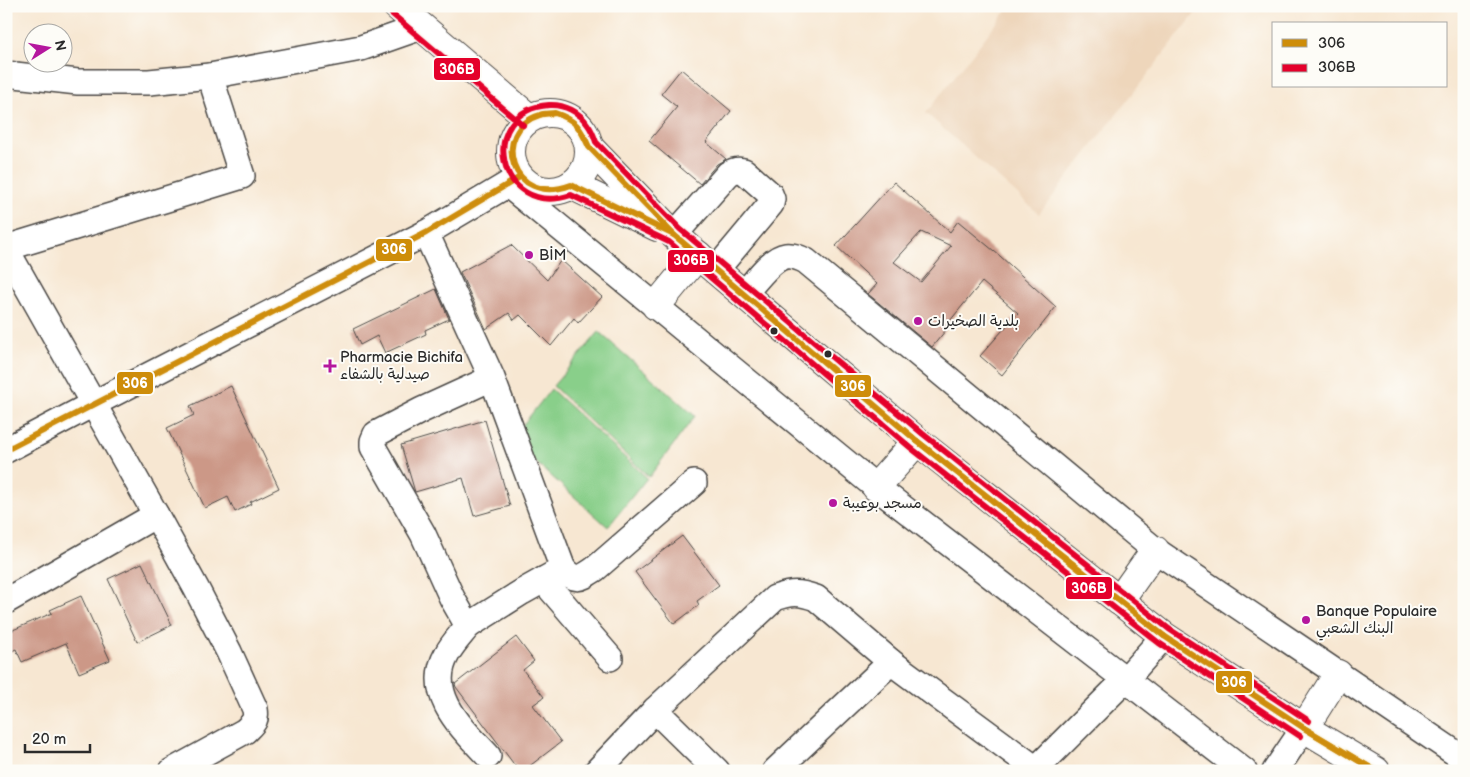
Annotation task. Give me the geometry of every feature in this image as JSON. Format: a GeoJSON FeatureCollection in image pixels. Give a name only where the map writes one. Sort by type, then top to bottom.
{"type":"FeatureCollection","features":[{"type":"Feature","properties":{"kind":"main road"},"geometry":{"type":"LineString","coordinates":[[397,6],[529,118]]}},
{"type":"Feature","properties":{"kind":"main road"},"geometry":{"type":"LineString","coordinates":[[540,114],[562,114],[580,126],[586,136],[589,147],[589,158],[579,178],[561,190],[539,189],[529,184],[514,181],[512,146],[518,130],[529,118],[540,114]]}},
{"type":"Feature","properties":{"kind":"main road"},"geometry":{"type":"LineString","coordinates":[[589,147],[674,235],[917,441],[1164,636],[1304,728],[1376,771]]}},
{"type":"Feature","properties":{"kind":"main road"},"geometry":{"type":"LineString","coordinates":[[571,185],[674,235]]}},
{"type":"Feature","properties":{"kind":"main road"},"geometry":{"type":"LineString","coordinates":[[656,306],[707,263]]}},
{"type":"Feature","properties":{"kind":"main road"},"geometry":{"type":"LineString","coordinates":[[876,487],[917,441]]}},
{"type":"Feature","properties":{"kind":"main road"},"geometry":{"type":"LineString","coordinates":[[1119,601],[1155,550]]}},
{"type":"Feature","properties":{"kind":"main road"},"geometry":{"type":"LineString","coordinates":[[1304,728],[1338,674]]}},
{"type":"Feature","properties":{"kind":"street"},"geometry":{"type":"LineString","coordinates":[[6,74],[78,82],[149,82],[210,76],[361,48],[421,27]]}},
{"type":"Feature","properties":{"kind":"street"},"geometry":{"type":"LineString","coordinates":[[172,771],[245,732],[254,722],[256,716],[255,709],[229,652],[196,588],[6,249],[242,176],[210,76]]}},
{"type":"Feature","properties":{"kind":"street"},"geometry":{"type":"LineString","coordinates":[[674,235],[728,174],[738,170],[744,171],[770,194],[771,204],[707,263]]}},
{"type":"Feature","properties":{"kind":"street"},"geometry":{"type":"LineString","coordinates":[[6,450],[426,233],[514,181],[656,306],[876,487],[1244,771]]}},
{"type":"Feature","properties":{"kind":"street"},"geometry":{"type":"LineString","coordinates":[[426,233],[492,378],[553,574],[610,658]]}},
{"type":"Feature","properties":{"kind":"street"},"geometry":{"type":"LineString","coordinates":[[744,294],[773,262],[786,256],[796,256],[806,261],[1155,550],[1464,759]]}},
{"type":"Feature","properties":{"kind":"street"},"geometry":{"type":"LineString","coordinates":[[468,626],[452,598],[423,534],[373,447],[373,441],[376,434],[422,410],[492,378]]}},
{"type":"Feature","properties":{"kind":"street"},"geometry":{"type":"LineString","coordinates":[[488,756],[457,722],[445,703],[441,690],[442,670],[447,654],[468,626],[553,574],[582,578],[595,569],[694,483]]}},
{"type":"Feature","properties":{"kind":"street"},"geometry":{"type":"LineString","coordinates":[[6,601],[156,515]]}},
{"type":"Feature","properties":{"kind":"street"},"geometry":{"type":"LineString","coordinates":[[597,771],[655,710],[775,598],[789,593],[803,594],[816,598],[891,662],[1035,770],[1125,680],[1164,636]]}},
{"type":"Feature","properties":{"kind":"street"},"geometry":{"type":"LineString","coordinates":[[775,771],[891,662]]}},
{"type":"Feature","properties":{"kind":"street"},"geometry":{"type":"LineString","coordinates":[[655,710],[717,771]]}},
{"type":"Feature","properties":{"kind":"street"},"geometry":{"type":"LineString","coordinates":[[1275,771],[1304,728]]}},
{"type":"Feature","properties":{"kind":"shaded area"},"geometry":{"type":"Polygon","coordinates":[[[1010,6],[1201,6],[1039,214],[926,113],[1010,6]]]}},
{"type":"Feature","properties":{"kind":"green space"},"geometry":{"type":"Polygon","coordinates":[[[599,332],[695,416],[649,477],[553,386],[599,332]]]}},
{"type":"Feature","properties":{"kind":"green space"},"geometry":{"type":"Polygon","coordinates":[[[551,389],[647,478],[608,527],[511,440],[551,389]]]}},
{"type":"Feature","properties":{"kind":"building"},"geometry":{"type":"Polygon","coordinates":[[[681,69],[731,111],[706,142],[726,159],[717,164],[700,184],[649,141],[677,107],[661,94],[681,69]]]}},
{"type":"Feature","properties":{"kind":"building"},"geometry":{"type":"Polygon","coordinates":[[[894,182],[950,232],[958,221],[1056,307],[1002,375],[980,356],[1018,313],[982,282],[944,328],[946,330],[932,347],[868,294],[877,284],[836,246],[894,182]],[[921,232],[894,262],[921,282],[951,246],[921,232]]]}},
{"type":"Feature","properties":{"kind":"building"},"geometry":{"type":"Polygon","coordinates":[[[511,245],[547,280],[561,260],[602,297],[578,323],[574,318],[551,346],[520,315],[514,320],[509,313],[486,329],[460,272],[511,245]]]}},
{"type":"Feature","properties":{"kind":"building"},"geometry":{"type":"Polygon","coordinates":[[[436,289],[449,319],[425,330],[426,334],[385,353],[377,336],[360,345],[353,329],[436,289]]]}},
{"type":"Feature","properties":{"kind":"building"},"geometry":{"type":"Polygon","coordinates":[[[231,386],[279,488],[250,502],[251,504],[235,512],[228,497],[205,508],[167,428],[194,415],[190,406],[231,386]]]}},
{"type":"Feature","properties":{"kind":"building"},"geometry":{"type":"Polygon","coordinates":[[[485,420],[510,506],[474,516],[463,478],[415,492],[401,445],[485,420]]]}},
{"type":"Feature","properties":{"kind":"building"},"geometry":{"type":"Polygon","coordinates":[[[682,536],[719,585],[697,601],[699,605],[674,624],[635,572],[682,536]]]}},
{"type":"Feature","properties":{"kind":"building"},"geometry":{"type":"Polygon","coordinates":[[[142,563],[172,625],[137,642],[108,579],[142,563]]]}},
{"type":"Feature","properties":{"kind":"building"},"geometry":{"type":"Polygon","coordinates":[[[81,596],[110,660],[79,673],[66,643],[22,662],[16,649],[6,654],[6,633],[52,613],[50,610],[81,596]]]}},
{"type":"Feature","properties":{"kind":"building"},"geometry":{"type":"Polygon","coordinates":[[[516,637],[534,661],[523,670],[544,697],[533,705],[561,742],[523,771],[519,771],[455,684],[516,637]]]}},
{"type":"Feature","properties":{"kind":"transit line","name":"306B"},"geometry":{"type":"LineString","coordinates":[[391,13],[523,125]]}},
{"type":"Feature","properties":{"kind":"transit line","name":"306B"},"geometry":{"type":"LineString","coordinates":[[1300,736],[1159,643],[911,448],[669,242],[571,195],[546,199],[526,192],[512,179],[504,161],[504,142],[511,125],[526,111],[549,105],[566,107],[581,116],[593,133],[596,142],[680,229],[923,434],[1169,629],[1309,721]]}},
{"type":"Feature","properties":{"kind":"transit line","name":"306"},"geometry":{"type":"LineString","coordinates":[[555,113],[568,118],[576,125],[589,147],[674,235],[571,185],[550,189],[533,186],[521,177],[514,164],[512,150],[515,136],[524,123],[542,114],[555,113]]}},
{"type":"Feature","properties":{"kind":"transit line","name":"306"},"geometry":{"type":"LineString","coordinates":[[6,450],[426,233],[520,177]]}},
{"type":"Feature","properties":{"kind":"transit line","name":"306"},"geometry":{"type":"LineString","coordinates":[[674,235],[917,441]]}},
{"type":"Feature","properties":{"kind":"transit line","name":"306"},"geometry":{"type":"LineString","coordinates":[[917,441],[1164,636]]}},
{"type":"Feature","properties":{"kind":"transit line","name":"306"},"geometry":{"type":"LineString","coordinates":[[917,441],[1164,636]]}},
{"type":"Feature","properties":{"kind":"transit line","name":"306"},"geometry":{"type":"LineString","coordinates":[[1164,636],[1304,728]]}},
{"type":"Feature","properties":{"kind":"transit line","name":"306"},"geometry":{"type":"LineString","coordinates":[[1304,728],[1376,771]]}},
{"type":"Feature","properties":{"kind":"transit line","name":"306"},"geometry":{"type":"LineString","coordinates":[[1304,728],[1376,771]]}},
{"type":"Feature","properties":{"kind":"place","name":"BİM"},"geometry":{"type":"Point","coordinates":[529,255]}},
{"type":"Feature","properties":{"kind":"place","name":"بلدية الصخيرات"},"geometry":{"type":"Point","coordinates":[918,321]}},
{"type":"Feature","properties":{"kind":"place","name":"Pharmacie Bichifa صيدلية بالشفاء"},"geometry":{"type":"Point","coordinates":[330,366]}},
{"type":"Feature","properties":{"kind":"place","name":"مسجد بوعيبة"},"geometry":{"type":"Point","coordinates":[833,503]}},
{"type":"Feature","properties":{"kind":"place","name":"Banque Populaire البنك الشعبي"},"geometry":{"type":"Point","coordinates":[1306,620]}}]}
